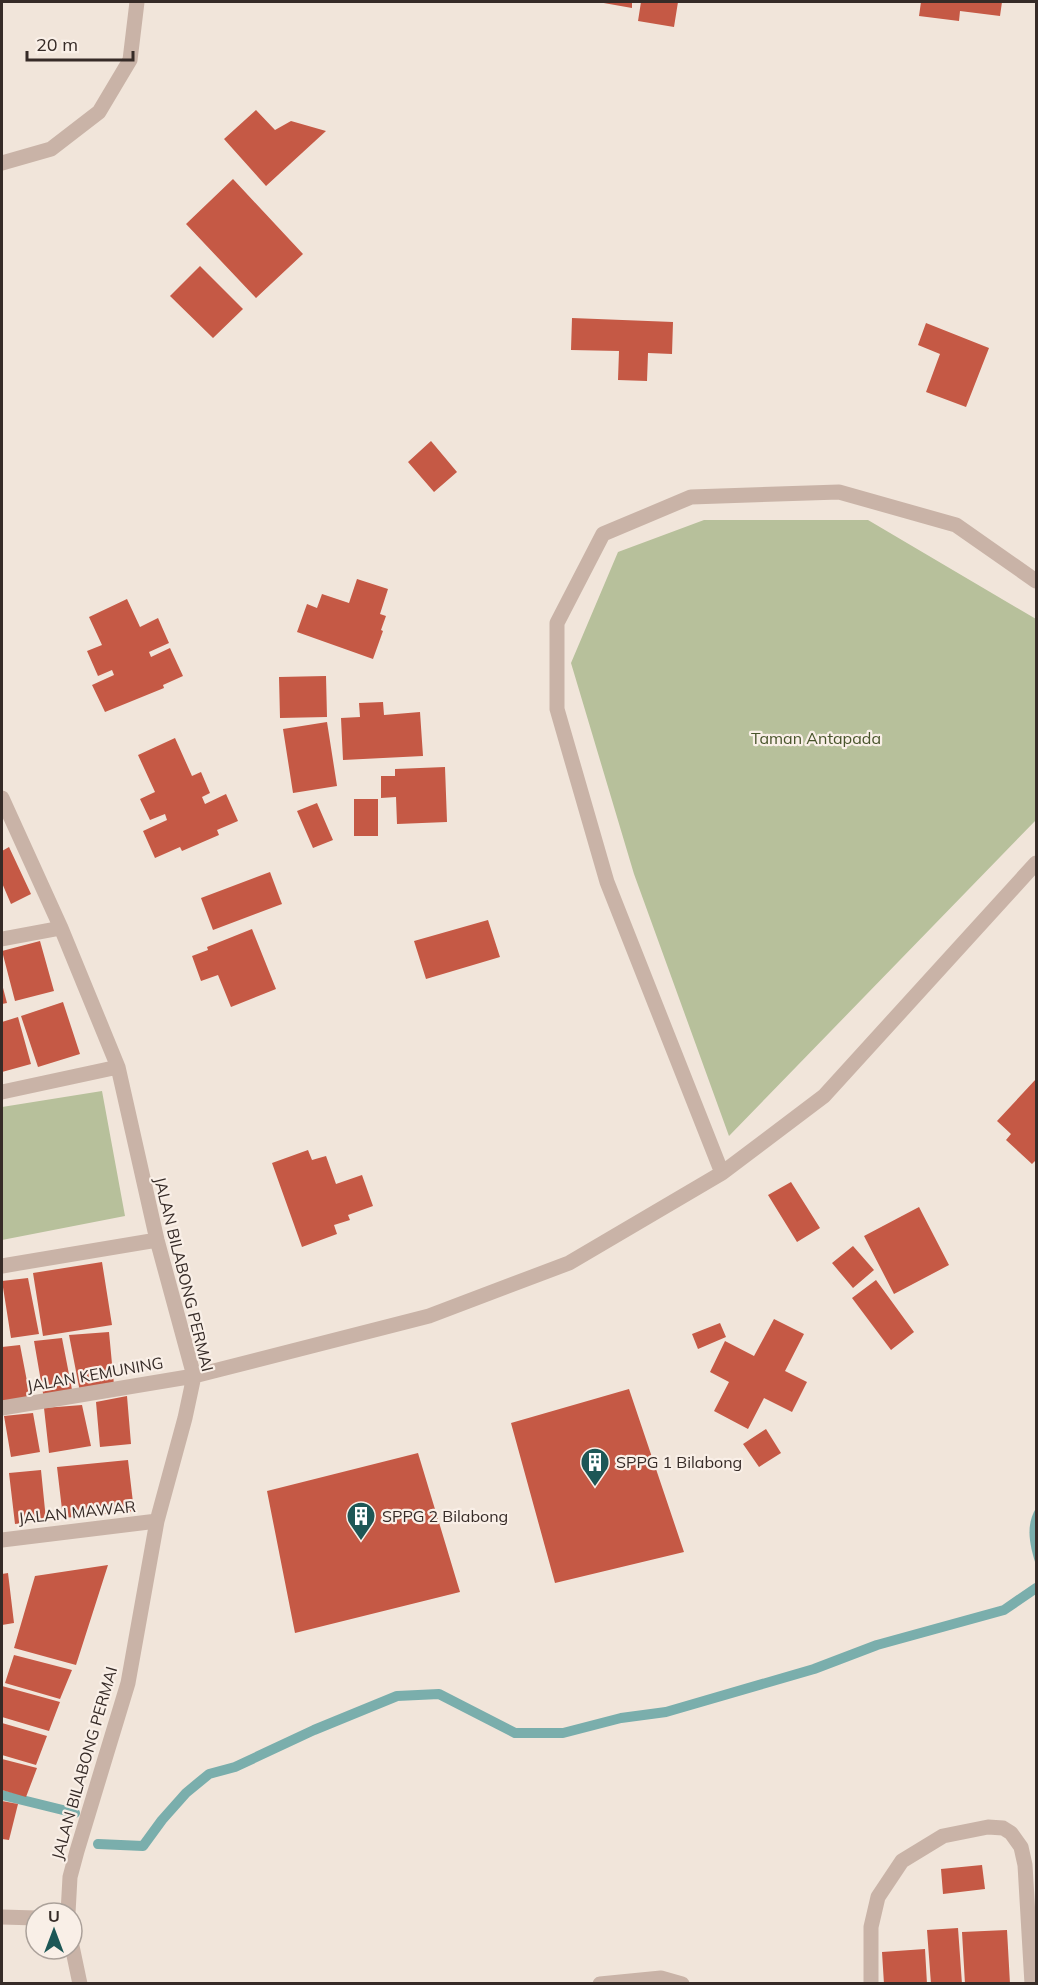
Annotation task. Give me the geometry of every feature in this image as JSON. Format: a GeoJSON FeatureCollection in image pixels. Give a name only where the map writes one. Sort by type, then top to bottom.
{"type":"FeatureCollection","features":[{"type":"Feature","properties":{"kind":"street"},"geometry":{"type":"LineString","coordinates":[[2,163],[51,149],[99,112],[130,60],[137,2]]}},
{"type":"Feature","properties":{"kind":"street"},"geometry":{"type":"LineString","coordinates":[[722,1173],[607,882],[557,709],[557,623],[603,534],[691,497],[839,492],[956,525],[1036,581]]}},
{"type":"Feature","properties":{"kind":"street","name":"JALAN BILABONG PERMAI"},"geometry":{"type":"LineString","coordinates":[[2,798],[61,928],[118,1067],[157,1240],[194,1376],[157,1521],[128,1683],[77,1851],[70,1877],[69,1901]]}},
{"type":"Feature","properties":{"kind":"street","name":"JALAN KEMUNING"},"geometry":{"type":"LineString","coordinates":[[2,1408],[194,1376],[429,1316],[569,1263],[722,1173],[824,1096],[1036,863]]}},
{"type":"Feature","properties":{"kind":"street"},"geometry":{"type":"LineString","coordinates":[[2,939],[61,928]]}},
{"type":"Feature","properties":{"kind":"street"},"geometry":{"type":"LineString","coordinates":[[2,1092],[118,1067]]}},
{"type":"Feature","properties":{"kind":"street"},"geometry":{"type":"LineString","coordinates":[[2,1266],[157,1240]]}},
{"type":"Feature","properties":{"kind":"street","name":"JALAN MAWAR"},"geometry":{"type":"LineString","coordinates":[[2,1539],[157,1521]]}},
{"type":"Feature","properties":{"kind":"street"},"geometry":{"type":"LineString","coordinates":[[871,1983],[871,1927],[878,1897],[902,1861],[944,1836],[988,1827],[1003,1828],[1011,1833],[1021,1847],[1032,1983]]}},
{"type":"Feature","properties":{"kind":"street"},"geometry":{"type":"LineString","coordinates":[[2,1917],[24,1918]]}},
{"type":"Feature","properties":{"kind":"street"},"geometry":{"type":"LineString","coordinates":[[75,1961],[80,1983]]}},
{"type":"Feature","properties":{"kind":"street"},"geometry":{"type":"LineString","coordinates":[[600,1983],[660,1978],[682,1983]]}},
{"type":"Feature","properties":{"kind":"green space","name":"Taman Antapada"},"geometry":{"type":"Polygon","coordinates":[[[704,520],[868,520],[1036,619],[1036,820],[729,1136],[634,874],[571,663],[618,552],[704,520]]]}},
{"type":"Feature","properties":{"kind":"green space"},"geometry":{"type":"Polygon","coordinates":[[[102,1091],[125,1216],[2,1240],[2,1107],[102,1091]]]}},
{"type":"Feature","properties":{"kind":"water"},"geometry":{"type":"Polygon","coordinates":[[[1036,1508],[1036,1565],[1030,1543],[1030,1529],[1036,1508]]]}},
{"type":"Feature","properties":{"kind":"building"},"geometry":{"type":"Polygon","coordinates":[[[598,2],[632,2],[632,8],[598,2]]]}},
{"type":"Feature","properties":{"kind":"building"},"geometry":{"type":"Polygon","coordinates":[[[641,2],[678,2],[674,27],[638,21],[641,2]]]}},
{"type":"Feature","properties":{"kind":"building"},"geometry":{"type":"Polygon","coordinates":[[[921,2],[1002,2],[1000,16],[960,11],[959,21],[919,16],[921,2]]]}},
{"type":"Feature","properties":{"kind":"building"},"geometry":{"type":"Polygon","coordinates":[[[256,110],[275,130],[291,121],[326,131],[266,186],[224,139],[256,110]]]}},
{"type":"Feature","properties":{"kind":"building"},"geometry":{"type":"Polygon","coordinates":[[[233,179],[303,254],[256,298],[186,224],[233,179]]]}},
{"type":"Feature","properties":{"kind":"building"},"geometry":{"type":"Polygon","coordinates":[[[200,266],[243,309],[213,338],[170,296],[200,266]]]}},
{"type":"Feature","properties":{"kind":"building"},"geometry":{"type":"Polygon","coordinates":[[[572,318],[673,322],[672,354],[648,353],[647,381],[618,380],[619,351],[571,350],[572,318]]]}},
{"type":"Feature","properties":{"kind":"building"},"geometry":{"type":"Polygon","coordinates":[[[926,323],[989,348],[966,407],[926,392],[940,354],[918,345],[926,323]]]}},
{"type":"Feature","properties":{"kind":"building"},"geometry":{"type":"Polygon","coordinates":[[[431,441],[457,472],[434,492],[408,462],[431,441]]]}},
{"type":"Feature","properties":{"kind":"building"},"geometry":{"type":"Polygon","coordinates":[[[357,579],[388,589],[380,614],[386,616],[381,630],[383,631],[373,659],[297,632],[307,604],[317,608],[322,594],[349,603],[357,579]]]}},
{"type":"Feature","properties":{"kind":"building"},"geometry":{"type":"Polygon","coordinates":[[[127,599],[140,627],[158,618],[169,643],[149,652],[151,657],[170,648],[183,676],[163,685],[164,688],[105,712],[92,685],[114,675],[112,670],[98,676],[87,651],[102,645],[89,617],[127,599]]]}},
{"type":"Feature","properties":{"kind":"building"},"geometry":{"type":"Polygon","coordinates":[[[326,676],[327,717],[280,718],[279,677],[326,676]]]}},
{"type":"Feature","properties":{"kind":"building"},"geometry":{"type":"Polygon","coordinates":[[[383,702],[384,715],[420,712],[423,756],[343,760],[341,718],[360,717],[359,703],[383,702]]]}},
{"type":"Feature","properties":{"kind":"building"},"geometry":{"type":"Polygon","coordinates":[[[327,722],[337,786],[293,793],[283,729],[327,722]]]}},
{"type":"Feature","properties":{"kind":"building"},"geometry":{"type":"Polygon","coordinates":[[[175,738],[192,776],[201,772],[210,793],[202,797],[205,804],[226,794],[238,821],[217,830],[219,835],[182,851],[180,847],[155,858],[143,831],[167,820],[165,814],[150,820],[140,799],[155,792],[138,755],[175,738]]]}},
{"type":"Feature","properties":{"kind":"building"},"geometry":{"type":"Polygon","coordinates":[[[445,767],[447,822],[397,824],[396,797],[381,798],[381,776],[395,776],[395,769],[445,767]]]}},
{"type":"Feature","properties":{"kind":"building"},"geometry":{"type":"Polygon","coordinates":[[[354,799],[378,799],[378,836],[354,836],[354,799]]]}},
{"type":"Feature","properties":{"kind":"building"},"geometry":{"type":"Polygon","coordinates":[[[317,803],[333,840],[313,848],[297,811],[317,803]]]}},
{"type":"Feature","properties":{"kind":"building"},"geometry":{"type":"Polygon","coordinates":[[[9,847],[31,894],[11,904],[2,883],[2,851],[9,847]]]}},
{"type":"Feature","properties":{"kind":"building"},"geometry":{"type":"Polygon","coordinates":[[[270,872],[282,904],[213,930],[201,898],[270,872]]]}},
{"type":"Feature","properties":{"kind":"building"},"geometry":{"type":"Polygon","coordinates":[[[488,920],[500,957],[426,979],[414,941],[488,920]]]}},
{"type":"Feature","properties":{"kind":"building"},"geometry":{"type":"Polygon","coordinates":[[[252,929],[276,989],[231,1007],[218,975],[201,981],[192,956],[208,950],[207,947],[252,929]]]}},
{"type":"Feature","properties":{"kind":"building"},"geometry":{"type":"Polygon","coordinates":[[[40,941],[54,991],[15,1001],[2,951],[40,941]]]}},
{"type":"Feature","properties":{"kind":"building"},"geometry":{"type":"Polygon","coordinates":[[[2,984],[7,1003],[2,1004],[2,984]]]}},
{"type":"Feature","properties":{"kind":"building"},"geometry":{"type":"Polygon","coordinates":[[[63,1002],[80,1054],[38,1067],[21,1016],[63,1002]]]}},
{"type":"Feature","properties":{"kind":"building"},"geometry":{"type":"Polygon","coordinates":[[[18,1017],[31,1064],[2,1072],[2,1022],[18,1017]]]}},
{"type":"Feature","properties":{"kind":"building"},"geometry":{"type":"Polygon","coordinates":[[[1036,1079],[1036,1160],[1032,1164],[1006,1140],[1011,1134],[997,1121],[1036,1079]]]}},
{"type":"Feature","properties":{"kind":"building"},"geometry":{"type":"Polygon","coordinates":[[[308,1150],[312,1160],[326,1156],[336,1184],[362,1175],[373,1206],[348,1215],[350,1220],[334,1225],[337,1234],[302,1247],[272,1163],[308,1150]]]}},
{"type":"Feature","properties":{"kind":"building"},"geometry":{"type":"Polygon","coordinates":[[[791,1182],[820,1228],[797,1242],[768,1195],[791,1182]]]}},
{"type":"Feature","properties":{"kind":"building"},"geometry":{"type":"Polygon","coordinates":[[[919,1207],[949,1265],[894,1294],[864,1236],[919,1207]]]}},
{"type":"Feature","properties":{"kind":"building"},"geometry":{"type":"Polygon","coordinates":[[[853,1246],[874,1270],[853,1288],[832,1263],[853,1246]]]}},
{"type":"Feature","properties":{"kind":"building"},"geometry":{"type":"Polygon","coordinates":[[[102,1262],[112,1325],[43,1336],[33,1273],[102,1262]]]}},
{"type":"Feature","properties":{"kind":"building"},"geometry":{"type":"Polygon","coordinates":[[[28,1278],[39,1334],[11,1338],[2,1281],[28,1278]]]}},
{"type":"Feature","properties":{"kind":"building"},"geometry":{"type":"Polygon","coordinates":[[[876,1280],[914,1332],[891,1350],[852,1298],[876,1280]]]}},
{"type":"Feature","properties":{"kind":"building"},"geometry":{"type":"Polygon","coordinates":[[[774,1319],[804,1334],[785,1371],[807,1382],[792,1412],[764,1398],[748,1429],[714,1411],[729,1382],[710,1372],[725,1341],[754,1356],[774,1319]]]}},
{"type":"Feature","properties":{"kind":"building"},"geometry":{"type":"Polygon","coordinates":[[[720,1323],[726,1337],[698,1349],[692,1334],[720,1323]]]}},
{"type":"Feature","properties":{"kind":"building"},"geometry":{"type":"Polygon","coordinates":[[[109,1332],[114,1385],[80,1392],[69,1335],[109,1332]]]}},
{"type":"Feature","properties":{"kind":"building"},"geometry":{"type":"Polygon","coordinates":[[[62,1338],[73,1395],[44,1399],[34,1341],[62,1338]]]}},
{"type":"Feature","properties":{"kind":"building"},"geometry":{"type":"Polygon","coordinates":[[[20,1345],[31,1402],[3,1406],[2,1347],[20,1345]]]}},
{"type":"Feature","properties":{"kind":"building","name":"SPPG 1 Bilabong"},"geometry":{"type":"Polygon","coordinates":[[[629,1389],[684,1552],[555,1583],[511,1423],[629,1389]]]}},
{"type":"Feature","properties":{"kind":"building"},"geometry":{"type":"Polygon","coordinates":[[[127,1396],[131,1444],[100,1447],[96,1402],[127,1396]]]}},
{"type":"Feature","properties":{"kind":"building"},"geometry":{"type":"Polygon","coordinates":[[[82,1405],[91,1446],[49,1453],[44,1408],[82,1405]]]}},
{"type":"Feature","properties":{"kind":"building"},"geometry":{"type":"Polygon","coordinates":[[[33,1413],[40,1452],[11,1457],[4,1416],[33,1413]]]}},
{"type":"Feature","properties":{"kind":"building"},"geometry":{"type":"Polygon","coordinates":[[[766,1429],[781,1453],[759,1467],[743,1444],[766,1429]]]}},
{"type":"Feature","properties":{"kind":"building","name":"SPPG 2 Bilabong"},"geometry":{"type":"Polygon","coordinates":[[[418,1453],[460,1592],[295,1633],[267,1491],[418,1453]]]}},
{"type":"Feature","properties":{"kind":"building"},"geometry":{"type":"Polygon","coordinates":[[[128,1460],[134,1511],[63,1518],[57,1467],[128,1460]]]}},
{"type":"Feature","properties":{"kind":"building"},"geometry":{"type":"Polygon","coordinates":[[[41,1470],[46,1520],[15,1524],[9,1473],[41,1470]]]}},
{"type":"Feature","properties":{"kind":"building"},"geometry":{"type":"Polygon","coordinates":[[[108,1565],[76,1665],[14,1648],[35,1576],[108,1565]]]}},
{"type":"Feature","properties":{"kind":"building"},"geometry":{"type":"Polygon","coordinates":[[[8,1573],[14,1623],[2,1625],[2,1574],[8,1573]]]}},
{"type":"Feature","properties":{"kind":"building"},"geometry":{"type":"Polygon","coordinates":[[[14,1655],[72,1670],[60,1699],[5,1683],[14,1655]]]}},
{"type":"Feature","properties":{"kind":"building"},"geometry":{"type":"Polygon","coordinates":[[[2,1686],[60,1702],[49,1731],[2,1717],[2,1686]]]}},
{"type":"Feature","properties":{"kind":"building"},"geometry":{"type":"Polygon","coordinates":[[[2,1723],[47,1736],[36,1765],[2,1755],[2,1723]]]}},
{"type":"Feature","properties":{"kind":"building"},"geometry":{"type":"Polygon","coordinates":[[[2,1759],[37,1768],[26,1797],[2,1790],[2,1759]]]}},
{"type":"Feature","properties":{"kind":"building"},"geometry":{"type":"Polygon","coordinates":[[[2,1801],[18,1804],[9,1840],[2,1839],[2,1801]]]}},
{"type":"Feature","properties":{"kind":"building"},"geometry":{"type":"Polygon","coordinates":[[[982,1865],[985,1889],[943,1894],[941,1869],[982,1865]]]}},
{"type":"Feature","properties":{"kind":"building"},"geometry":{"type":"Polygon","coordinates":[[[958,1928],[962,1984],[931,1984],[927,1930],[958,1928]]]}},
{"type":"Feature","properties":{"kind":"building"},"geometry":{"type":"Polygon","coordinates":[[[1007,1930],[1010,1984],[965,1984],[962,1932],[1007,1930]]]}},
{"type":"Feature","properties":{"kind":"building"},"geometry":{"type":"Polygon","coordinates":[[[925,1949],[927,1984],[884,1984],[882,1952],[925,1949]]]}},
{"type":"Feature","properties":{"kind":"waterway"},"geometry":{"type":"LineString","coordinates":[[98,1844],[143,1846],[186,1793],[209,1774],[235,1767],[314,1730],[397,1696],[439,1694],[515,1733],[563,1733],[621,1718],[666,1712],[814,1669],[877,1645],[1004,1610],[1036,1588]]}},
{"type":"Feature","properties":{"kind":"waterway"},"geometry":{"type":"LineString","coordinates":[[2,1795],[75,1813]]}},
{"type":"Feature","properties":{"kind":"place","name":"SPPG 1 Bilabong"},"geometry":{"type":"Point","coordinates":[595,1488]}},
{"type":"Feature","properties":{"kind":"place","name":"SPPG 2 Bilabong"},"geometry":{"type":"Point","coordinates":[361,1542]}}]}
